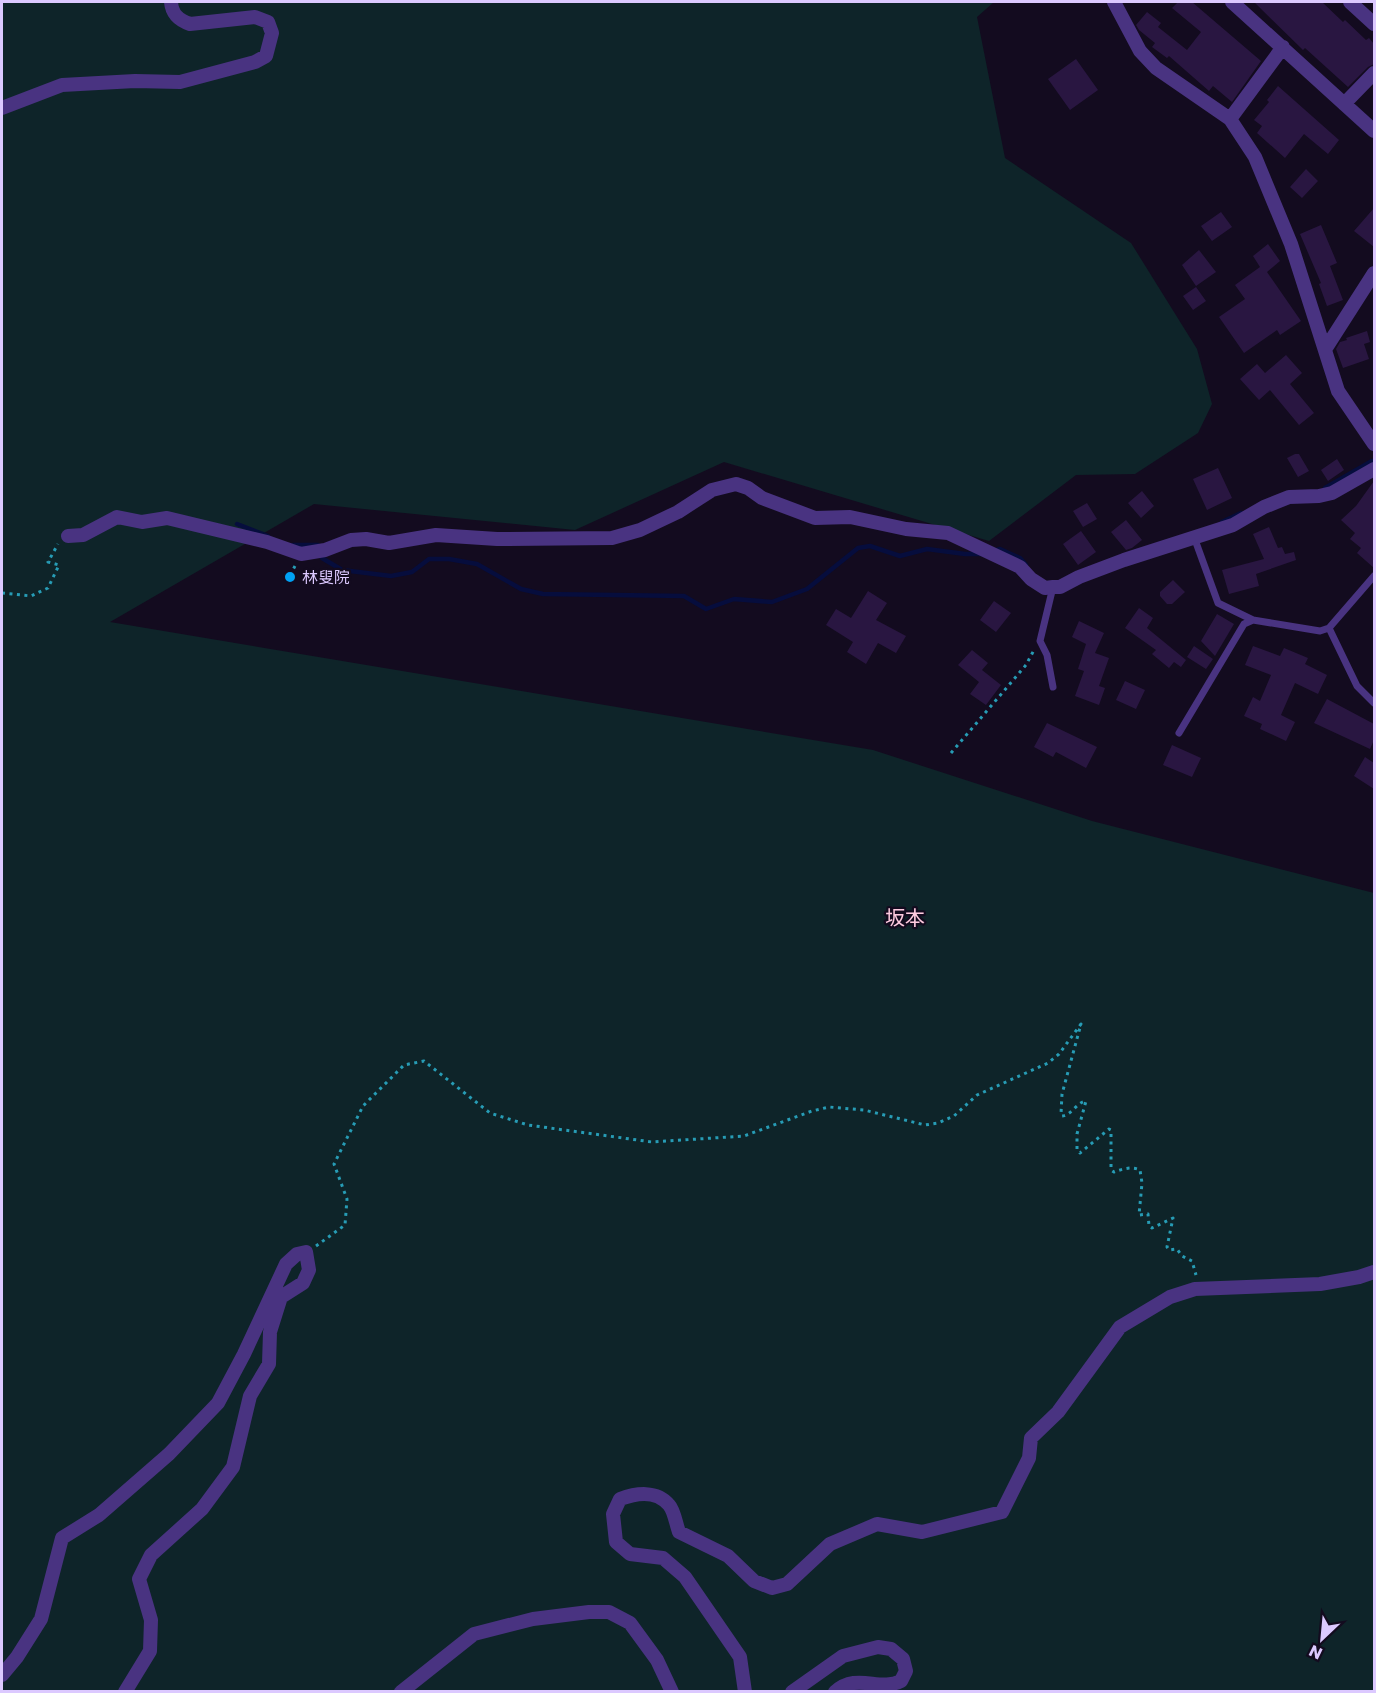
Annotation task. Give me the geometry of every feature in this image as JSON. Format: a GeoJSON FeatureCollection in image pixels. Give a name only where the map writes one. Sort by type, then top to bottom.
{"type":"FeatureCollection","features":[{"type":"Feature","properties":{"kind":"street"},"geometry":{"type":"LineString","coordinates":[[2,108],[62,85],[135,81],[180,82],[255,62],[266,56],[272,33],[268,22],[255,16],[190,24],[180,21],[173,13],[171,2]]}},
{"type":"Feature","properties":{"kind":"street"},"geometry":{"type":"LineString","coordinates":[[1114,2],[1140,51],[1156,68],[1230,118],[1255,157],[1292,244],[1338,392],[1374,444]]}},
{"type":"Feature","properties":{"kind":"street"},"geometry":{"type":"LineString","coordinates":[[1232,2],[1374,131]]}},
{"type":"Feature","properties":{"kind":"street"},"geometry":{"type":"LineString","coordinates":[[1350,2],[1374,24]]}},
{"type":"Feature","properties":{"kind":"street"},"geometry":{"type":"LineString","coordinates":[[1230,118],[1283,48]]}},
{"type":"Feature","properties":{"kind":"street"},"geometry":{"type":"LineString","coordinates":[[1344,104],[1374,73]]}},
{"type":"Feature","properties":{"kind":"street"},"geometry":{"type":"LineString","coordinates":[[1326,348],[1374,273]]}},
{"type":"Feature","properties":{"kind":"street"},"geometry":{"type":"LineString","coordinates":[[69,537],[83,535],[117,517],[142,522],[167,518],[267,542],[301,554],[320,551],[351,540],[366,539],[389,543],[436,535],[497,539],[612,538],[640,530],[678,513],[712,490],[736,484],[748,488],[762,498],[815,518],[849,517],[906,529],[948,533],[1020,567],[1031,579],[1045,588],[1060,587],[1079,577],[1233,525],[1264,507],[1289,497],[1332,493],[1374,469]]}},
{"type":"Feature","properties":{"kind":"street"},"geometry":{"type":"LineString","coordinates":[[2,1675],[41,1619],[62,1538],[108,1507],[169,1454],[218,1403],[244,1354],[286,1263],[297,1254],[306,1252],[309,1270],[303,1282],[281,1297],[270,1332],[269,1364],[250,1396],[233,1467],[202,1509],[151,1555],[139,1579],[151,1620],[150,1651],[125,1692]]}},
{"type":"Feature","properties":{"kind":"street"},"geometry":{"type":"LineString","coordinates":[[745,1692],[740,1657],[686,1576],[663,1558],[630,1554],[616,1542],[613,1514],[620,1499],[636,1493],[654,1496],[670,1505],[679,1532],[728,1556],[754,1581],[772,1588],[788,1584],[830,1544],[877,1524],[922,1532],[1002,1512],[1029,1458],[1031,1438],[1058,1412],[1120,1327],[1170,1297],[1195,1289],[1320,1284],[1374,1272]]}},
{"type":"Feature","properties":{"kind":"street"},"geometry":{"type":"LineString","coordinates":[[400,1692],[474,1634],[560,1614],[609,1612],[630,1623],[657,1660],[672,1692]]}},
{"type":"Feature","properties":{"kind":"street"},"geometry":{"type":"LineString","coordinates":[[792,1692],[843,1656],[878,1647],[891,1649],[903,1659],[906,1671],[901,1681],[892,1686],[851,1682],[835,1692]]}},
{"type":"Feature","properties":{"kind":"lane"},"geometry":{"type":"LineString","coordinates":[[1194,537],[1218,603],[1253,620],[1320,631],[1329,628],[1374,576]]}},
{"type":"Feature","properties":{"kind":"lane"},"geometry":{"type":"LineString","coordinates":[[1053,587],[1040,641],[1047,655],[1053,687]]}},
{"type":"Feature","properties":{"kind":"lane"},"geometry":{"type":"LineString","coordinates":[[1179,733],[1244,624],[1253,620]]}},
{"type":"Feature","properties":{"kind":"lane"},"geometry":{"type":"LineString","coordinates":[[1329,628],[1357,687],[1374,704]]}},
{"type":"Feature","properties":{"kind":"path"},"geometry":{"type":"LineString","coordinates":[[2,593],[31,596],[48,588],[59,565],[48,562],[62,538],[69,537]]}},
{"type":"Feature","properties":{"kind":"path"},"geometry":{"type":"LineString","coordinates":[[951,753],[1026,664],[1040,641]]}},
{"type":"Feature","properties":{"kind":"path"},"geometry":{"type":"LineString","coordinates":[[306,1252],[345,1225],[347,1199],[334,1164],[363,1106],[404,1065],[424,1061],[490,1113],[528,1125],[652,1142],[744,1136],[829,1107],[864,1110],[925,1125],[938,1123],[954,1116],[977,1095],[1048,1063],[1059,1054],[1081,1024],[1062,1095],[1061,1114],[1066,1116],[1086,1101],[1076,1142],[1080,1153],[1108,1129],[1111,1130],[1111,1170],[1114,1172],[1122,1168],[1136,1168],[1140,1170],[1142,1184],[1139,1215],[1148,1214],[1149,1226],[1152,1228],[1173,1218],[1167,1247],[1169,1250],[1177,1249],[1182,1256],[1190,1259],[1194,1264],[1195,1289]]}},
{"type":"Feature","properties":{"kind":"green space"},"geometry":{"type":"Polygon","coordinates":[[[2,2],[994,2],[977,17],[1005,158],[1131,243],[1197,349],[1212,404],[1198,433],[1135,474],[1076,475],[989,541],[724,462],[575,530],[314,504],[110,622],[873,750],[1092,821],[1374,893],[1374,1691],[2,1692],[2,2]]]}},
{"type":"Feature","properties":{"kind":"building"},"geometry":{"type":"Polygon","coordinates":[[[1178,2],[1192,2],[1261,61],[1232,102],[1213,86],[1209,91],[1169,56],[1167,58],[1152,47],[1155,43],[1136,25],[1147,12],[1161,23],[1158,27],[1187,50],[1201,32],[1172,8],[1178,2]]]}},
{"type":"Feature","properties":{"kind":"building"},"geometry":{"type":"Polygon","coordinates":[[[1254,2],[1322,2],[1366,40],[1369,38],[1374,44],[1374,64],[1348,87],[1305,48],[1303,50],[1254,2]]]}},
{"type":"Feature","properties":{"kind":"building"},"geometry":{"type":"Polygon","coordinates":[[[1076,59],[1098,90],[1070,110],[1048,79],[1076,59]]]}},
{"type":"Feature","properties":{"kind":"building"},"geometry":{"type":"Polygon","coordinates":[[[1278,86],[1339,140],[1328,154],[1304,134],[1285,158],[1257,133],[1262,126],[1254,120],[1269,102],[1267,100],[1278,86]]]}},
{"type":"Feature","properties":{"kind":"building"},"geometry":{"type":"Polygon","coordinates":[[[1306,169],[1318,181],[1302,198],[1290,187],[1306,169]]]}},
{"type":"Feature","properties":{"kind":"building"},"geometry":{"type":"Polygon","coordinates":[[[1374,208],[1374,247],[1354,231],[1374,208]]]}},
{"type":"Feature","properties":{"kind":"building"},"geometry":{"type":"Polygon","coordinates":[[[1221,212],[1232,227],[1212,241],[1201,226],[1221,212]]]}},
{"type":"Feature","properties":{"kind":"building"},"geometry":{"type":"Polygon","coordinates":[[[1321,225],[1337,263],[1330,266],[1343,300],[1327,306],[1319,284],[1321,283],[1300,234],[1321,225]]]}},
{"type":"Feature","properties":{"kind":"building"},"geometry":{"type":"Polygon","coordinates":[[[1268,244],[1280,261],[1267,272],[1301,321],[1280,335],[1277,330],[1244,353],[1219,317],[1245,299],[1235,285],[1260,267],[1253,256],[1268,244]]]}},
{"type":"Feature","properties":{"kind":"building"},"geometry":{"type":"Polygon","coordinates":[[[1199,250],[1216,272],[1196,286],[1182,265],[1199,250]]]}},
{"type":"Feature","properties":{"kind":"building"},"geometry":{"type":"Polygon","coordinates":[[[1196,287],[1206,301],[1193,310],[1183,296],[1196,287]]]}},
{"type":"Feature","properties":{"kind":"building"},"geometry":{"type":"Polygon","coordinates":[[[1367,331],[1370,342],[1364,344],[1369,359],[1343,368],[1336,349],[1340,342],[1367,331]]]}},
{"type":"Feature","properties":{"kind":"building"},"geometry":{"type":"Polygon","coordinates":[[[1286,355],[1302,373],[1290,384],[1314,413],[1299,425],[1270,390],[1259,400],[1240,379],[1257,364],[1265,373],[1286,355]]]}},
{"type":"Feature","properties":{"kind":"building"},"geometry":{"type":"Polygon","coordinates":[[[1299,454],[1309,471],[1298,477],[1287,458],[1299,454]]]}},
{"type":"Feature","properties":{"kind":"building"},"geometry":{"type":"Polygon","coordinates":[[[1337,459],[1344,470],[1328,481],[1321,470],[1337,459]]]}},
{"type":"Feature","properties":{"kind":"building"},"geometry":{"type":"Polygon","coordinates":[[[1218,468],[1232,498],[1207,510],[1193,479],[1218,468]]]}},
{"type":"Feature","properties":{"kind":"building"},"geometry":{"type":"Polygon","coordinates":[[[1374,481],[1374,568],[1357,553],[1361,548],[1350,539],[1355,533],[1341,520],[1356,506],[1374,481]]]}},
{"type":"Feature","properties":{"kind":"building"},"geometry":{"type":"Polygon","coordinates":[[[1142,491],[1154,506],[1141,518],[1128,503],[1142,491]]]}},
{"type":"Feature","properties":{"kind":"building"},"geometry":{"type":"Polygon","coordinates":[[[1087,503],[1097,519],[1083,527],[1073,511],[1087,503]]]}},
{"type":"Feature","properties":{"kind":"building"},"geometry":{"type":"Polygon","coordinates":[[[1126,520],[1142,540],[1126,550],[1111,532],[1126,520]]]}},
{"type":"Feature","properties":{"kind":"building"},"geometry":{"type":"Polygon","coordinates":[[[1269,527],[1278,548],[1282,547],[1285,554],[1294,552],[1296,560],[1256,574],[1259,586],[1229,594],[1222,570],[1264,559],[1253,534],[1269,527]]]}},
{"type":"Feature","properties":{"kind":"building"},"geometry":{"type":"Polygon","coordinates":[[[1081,531],[1096,552],[1078,565],[1063,544],[1081,531]]]}},
{"type":"Feature","properties":{"kind":"building"},"geometry":{"type":"Polygon","coordinates":[[[1173,580],[1185,592],[1172,604],[1167,604],[1160,596],[1160,592],[1173,580]]]}},
{"type":"Feature","properties":{"kind":"building"},"geometry":{"type":"Polygon","coordinates":[[[868,591],[887,603],[876,620],[906,636],[896,653],[878,643],[866,664],[847,652],[853,642],[826,625],[836,609],[851,618],[868,591]]]}},
{"type":"Feature","properties":{"kind":"building"},"geometry":{"type":"Polygon","coordinates":[[[994,601],[1011,613],[996,632],[980,620],[994,601]]]}},
{"type":"Feature","properties":{"kind":"building"},"geometry":{"type":"Polygon","coordinates":[[[1139,608],[1153,618],[1147,628],[1186,660],[1181,667],[1174,662],[1169,668],[1152,654],[1156,650],[1125,628],[1139,608]]]}},
{"type":"Feature","properties":{"kind":"building"},"geometry":{"type":"Polygon","coordinates":[[[1217,614],[1234,624],[1215,656],[1201,641],[1217,614]]]}},
{"type":"Feature","properties":{"kind":"building"},"geometry":{"type":"Polygon","coordinates":[[[1079,621],[1104,633],[1095,653],[1109,658],[1099,686],[1105,688],[1099,705],[1075,696],[1084,671],[1078,669],[1086,644],[1072,637],[1079,621]]]}},
{"type":"Feature","properties":{"kind":"building"},"geometry":{"type":"Polygon","coordinates":[[[1194,646],[1213,659],[1206,669],[1187,657],[1194,646]]]}},
{"type":"Feature","properties":{"kind":"building"},"geometry":{"type":"Polygon","coordinates":[[[1253,646],[1280,656],[1284,648],[1308,658],[1305,664],[1327,675],[1318,694],[1295,683],[1281,715],[1295,722],[1286,741],[1260,729],[1262,724],[1244,716],[1253,697],[1260,701],[1271,675],[1245,665],[1253,646]]]}},
{"type":"Feature","properties":{"kind":"building"},"geometry":{"type":"Polygon","coordinates":[[[972,650],[988,663],[982,670],[1001,685],[986,705],[970,694],[979,682],[958,665],[972,650]]]}},
{"type":"Feature","properties":{"kind":"building"},"geometry":{"type":"Polygon","coordinates":[[[1125,681],[1145,690],[1136,709],[1116,700],[1125,681]]]}},
{"type":"Feature","properties":{"kind":"building"},"geometry":{"type":"Polygon","coordinates":[[[1327,699],[1374,724],[1374,740],[1370,749],[1314,723],[1327,699]]]}},
{"type":"Feature","properties":{"kind":"building"},"geometry":{"type":"Polygon","coordinates":[[[1047,723],[1097,747],[1086,768],[1056,752],[1053,757],[1034,747],[1047,723]]]}},
{"type":"Feature","properties":{"kind":"building"},"geometry":{"type":"Polygon","coordinates":[[[1172,745],[1201,758],[1192,777],[1163,765],[1172,745]]]}},
{"type":"Feature","properties":{"kind":"building"},"geometry":{"type":"Polygon","coordinates":[[[1365,757],[1374,763],[1374,789],[1354,776],[1365,757]]]}},
{"type":"Feature","properties":{"kind":"waterway"},"geometry":{"type":"LineString","coordinates":[[1325,488],[1372,461]]}},
{"type":"Feature","properties":{"kind":"waterway"},"geometry":{"type":"LineString","coordinates":[[1222,522],[1241,513]]}},
{"type":"Feature","properties":{"kind":"waterway"},"geometry":{"type":"LineString","coordinates":[[237,524],[268,536]]}},
{"type":"Feature","properties":{"kind":"waterway"},"geometry":{"type":"LineString","coordinates":[[293,545],[318,545],[322,558],[342,570],[391,576],[412,572],[429,559],[449,559],[477,564],[521,589],[543,594],[684,596],[706,609],[734,599],[772,602],[807,589],[858,548],[870,546],[900,556],[927,549],[983,554]]}},
{"type":"Feature","properties":{"kind":"waterway"},"geometry":{"type":"LineString","coordinates":[[994,551],[1000,549],[1020,558],[1026,565]]}},
{"type":"Feature","properties":{"kind":"place","name":"林叟院"},"geometry":{"type":"Point","coordinates":[290,577]}},
{"type":"Feature","properties":{"kind":"district","name":"坂本"},"geometry":{"type":"Point","coordinates":[905,918]}}]}
